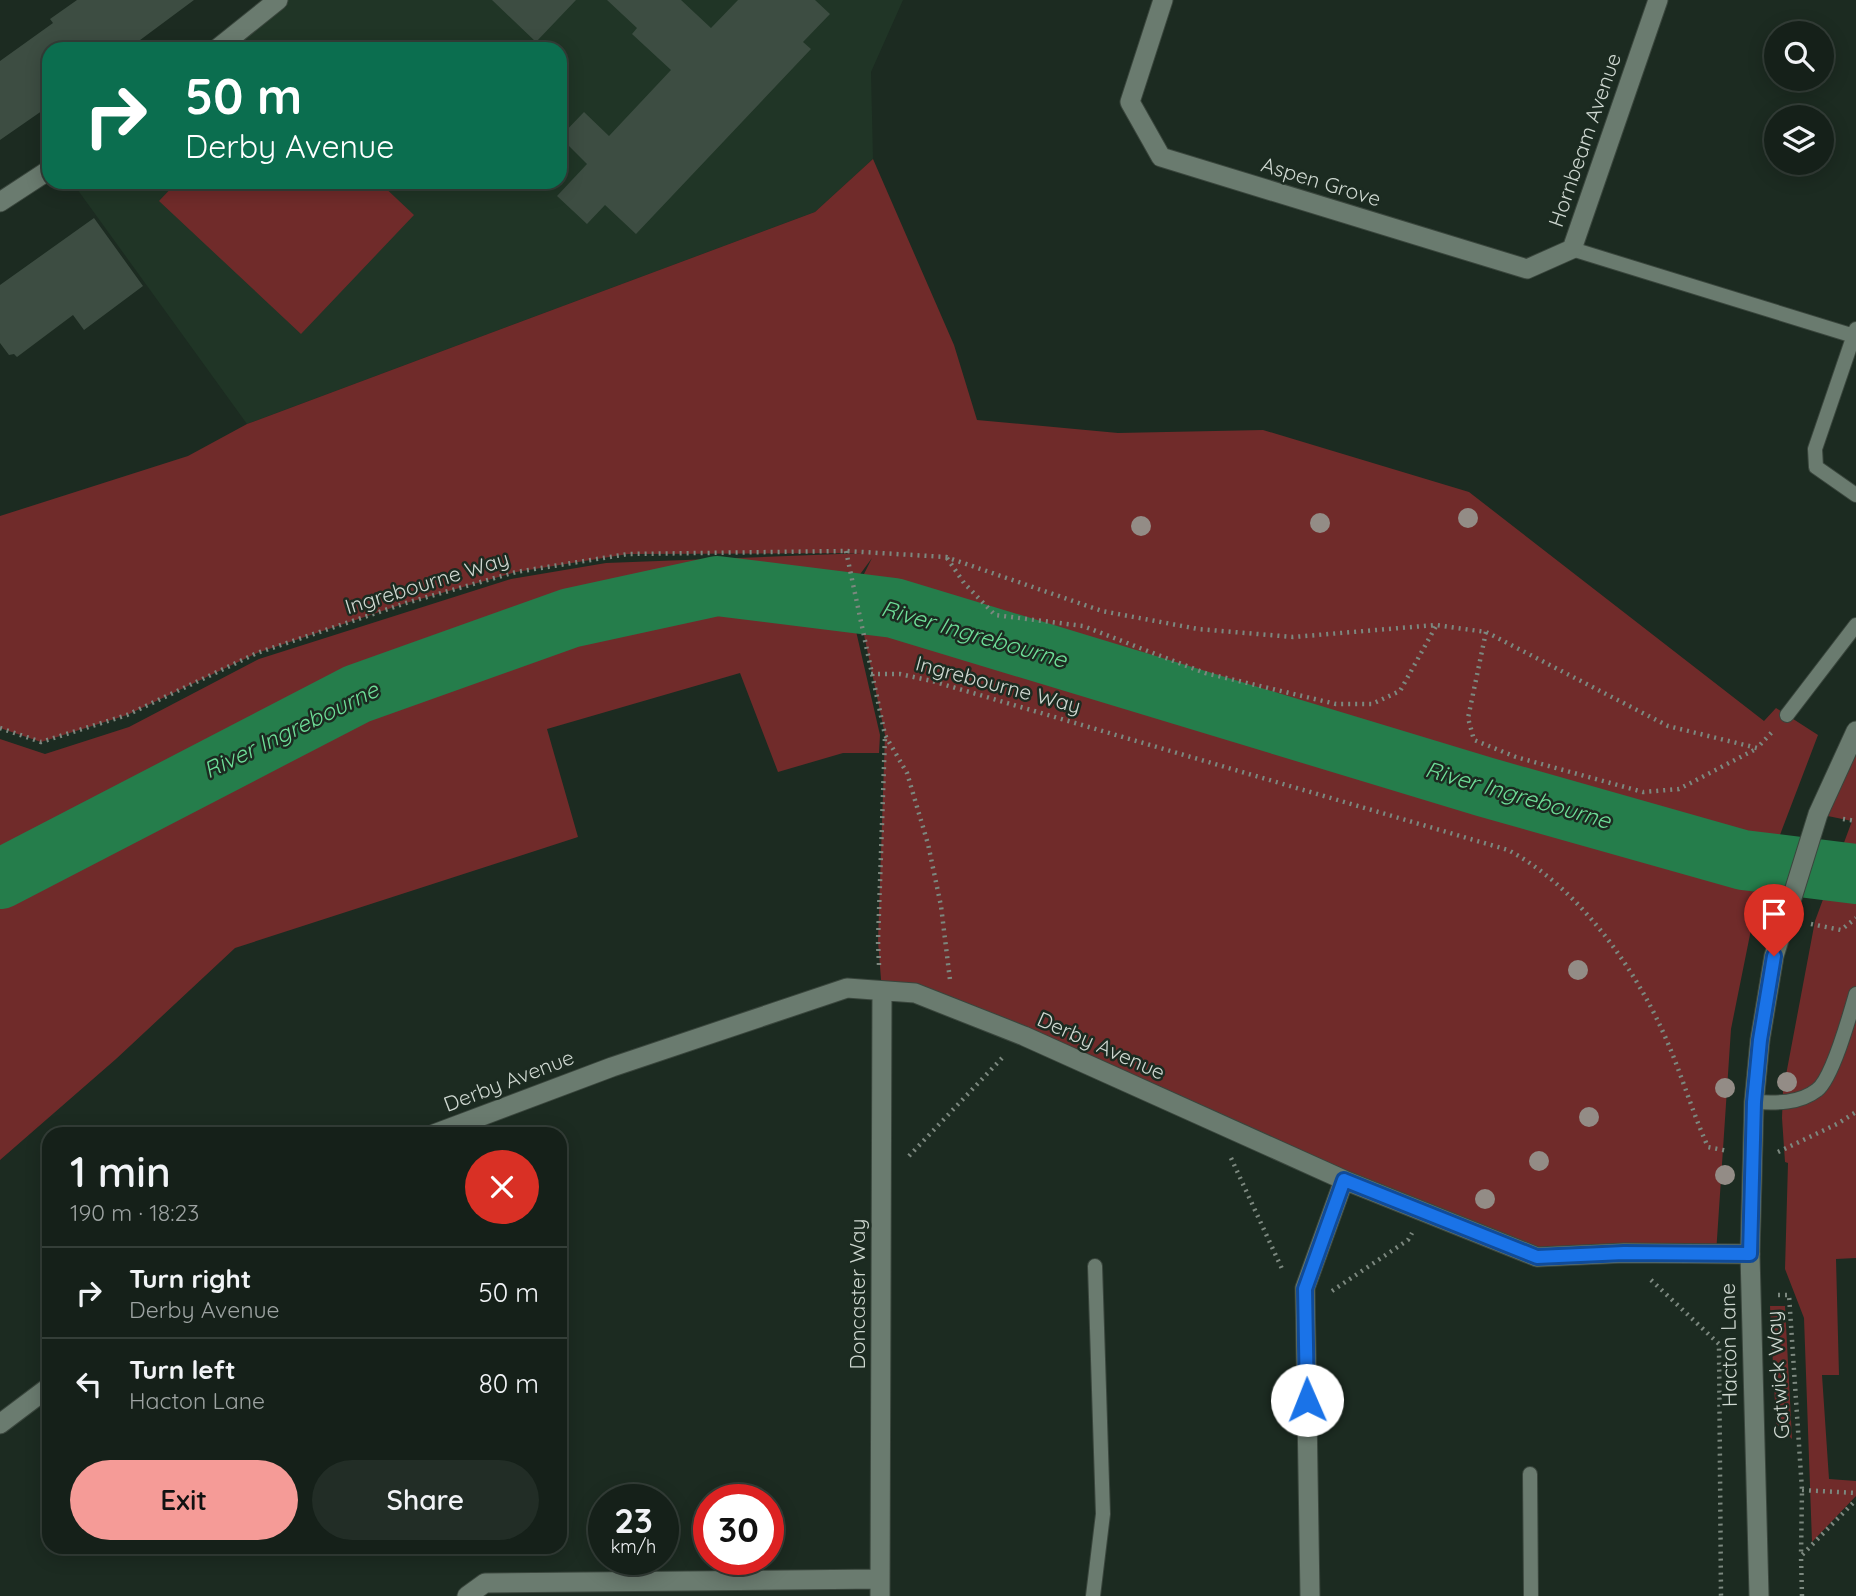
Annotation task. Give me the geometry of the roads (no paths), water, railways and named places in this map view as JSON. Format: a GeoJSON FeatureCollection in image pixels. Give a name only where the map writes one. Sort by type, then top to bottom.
{"type":"FeatureCollection","features":[{"type":"Feature","properties":{"kind":"street"},"geometry":{"type":"LineString","coordinates":[[226,42],[278,0]]}},
{"type":"Feature","properties":{"kind":"street","name":"Aspen Grove"},"geometry":{"type":"LineString","coordinates":[[1163,0],[1130,102],[1161,157],[1527,269]]}},
{"type":"Feature","properties":{"kind":"street","name":"Hornbeam Avenue"},"geometry":{"type":"LineString","coordinates":[[1527,269],[1572,249],[1658,0]]}},
{"type":"Feature","properties":{"kind":"street"},"geometry":{"type":"LineString","coordinates":[[0,202],[42,175]]}},
{"type":"Feature","properties":{"kind":"street","name":"Hacton Lane"},"geometry":{"type":"LineString","coordinates":[[1759,1596],[1750,1254],[1754,1102],[1760,1040],[1774,956],[1818,814],[1856,731]]}},
{"type":"Feature","properties":{"kind":"street","name":"Derby Avenue"},"geometry":{"type":"LineString","coordinates":[[453,1127],[612,1067],[847,988],[915,993],[1024,1036],[1344,1180],[1537,1257],[1624,1253],[1750,1254]]}},
{"type":"Feature","properties":{"kind":"street","name":"Doncaster Way"},"geometry":{"type":"LineString","coordinates":[[880,1588],[882,992]]}},
{"type":"Feature","properties":{"kind":"street"},"geometry":{"type":"LineString","coordinates":[[1310,1596],[1305,1289],[1344,1180]]}},
{"type":"Feature","properties":{"kind":"street"},"geometry":{"type":"LineString","coordinates":[[0,1424],[42,1392]]}},
{"type":"Feature","properties":{"kind":"street"},"geometry":{"type":"LineString","coordinates":[[467,1596],[485,1583],[880,1588]]}},
{"type":"Feature","properties":{"kind":"lane"},"geometry":{"type":"LineString","coordinates":[[1572,249],[1855,332],[1815,449],[1816,467],[1856,495]]}},
{"type":"Feature","properties":{"kind":"lane"},"geometry":{"type":"LineString","coordinates":[[1787,715],[1856,625]]}},
{"type":"Feature","properties":{"kind":"lane"},"geometry":{"type":"LineString","coordinates":[[1754,1102],[1798,1101],[1821,1088],[1842,1040],[1856,995]]}},
{"type":"Feature","properties":{"kind":"lane"},"geometry":{"type":"LineString","coordinates":[[1093,1596],[1103,1514],[1095,1266]]}},
{"type":"Feature","properties":{"kind":"lane"},"geometry":{"type":"LineString","coordinates":[[1530,1474],[1531,1596]]}},
{"type":"Feature","properties":{"kind":"waterway","name":"River Ingrebourne"},"geometry":{"type":"LineString","coordinates":[[0,879],[357,694],[570,618],[717,586],[894,608],[1485,787],[1743,860],[1856,874]]}}]}
